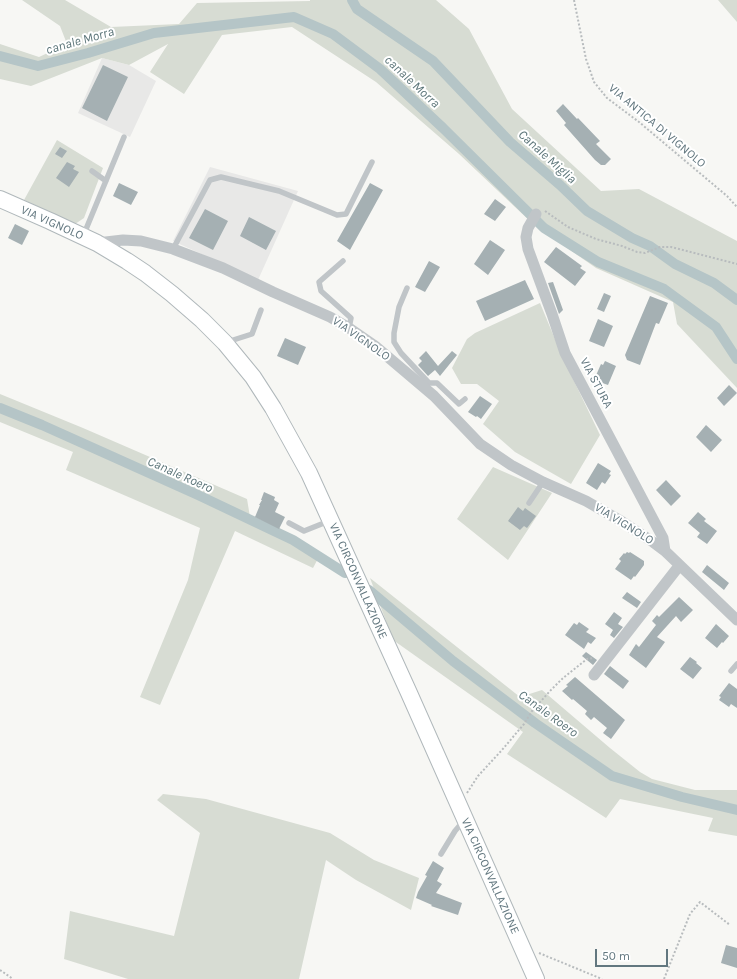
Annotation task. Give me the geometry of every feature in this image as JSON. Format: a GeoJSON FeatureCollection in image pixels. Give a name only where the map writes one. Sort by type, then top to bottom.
{"type":"FeatureCollection","features":[{"type":"Feature","properties":{"kind":"main road","name":"VIA VIGNOLO"},"geometry":{"type":"LineString","coordinates":[[0,199],[97,243]]}},
{"type":"Feature","properties":{"kind":"main road","name":"VIA CIRCONVALLAZIONE"},"geometry":{"type":"LineString","coordinates":[[97,243],[133,265],[172,294],[202,320],[225,343],[253,377],[274,408],[309,473],[536,979]]}},
{"type":"Feature","properties":{"kind":"street","name":"VIA STURA"},"geometry":{"type":"LineString","coordinates":[[534,218],[528,228],[526,237],[528,248],[565,353],[663,538],[665,551]]}},
{"type":"Feature","properties":{"kind":"street","name":"VIA VIGNOLO"},"geometry":{"type":"LineString","coordinates":[[97,243],[122,240],[141,241],[174,249],[223,268],[349,328],[427,385],[434,396],[480,444],[511,465],[542,482],[586,501],[621,521],[665,551],[737,620]]}},
{"type":"Feature","properties":{"kind":"street"},"geometry":{"type":"LineString","coordinates":[[594,675],[680,566]]}},
{"type":"Feature","properties":{"kind":"lane"},"geometry":{"type":"LineString","coordinates":[[83,236],[124,137]]}},
{"type":"Feature","properties":{"kind":"lane"},"geometry":{"type":"LineString","coordinates":[[174,249],[210,180],[221,177],[279,191],[337,215],[346,214],[372,162]]}},
{"type":"Feature","properties":{"kind":"lane"},"geometry":{"type":"LineString","coordinates":[[92,171],[106,181]]}},
{"type":"Feature","properties":{"kind":"lane"},"geometry":{"type":"LineString","coordinates":[[343,261],[319,282],[321,290],[351,318],[349,328]]}},
{"type":"Feature","properties":{"kind":"lane"},"geometry":{"type":"LineString","coordinates":[[407,288],[400,307],[394,332],[394,342],[427,385],[437,383],[459,404],[465,399]]}},
{"type":"Feature","properties":{"kind":"lane"},"geometry":{"type":"LineString","coordinates":[[225,343],[252,334],[261,310]]}},
{"type":"Feature","properties":{"kind":"lane"},"geometry":{"type":"LineString","coordinates":[[529,503],[542,482]]}},
{"type":"Feature","properties":{"kind":"lane"},"geometry":{"type":"LineString","coordinates":[[289,524],[304,531],[330,520]]}},
{"type":"Feature","properties":{"kind":"lane"},"geometry":{"type":"LineString","coordinates":[[731,671],[737,664]]}},
{"type":"Feature","properties":{"kind":"lane"},"geometry":{"type":"LineString","coordinates":[[441,854],[455,831],[465,821]]}},
{"type":"Feature","properties":{"kind":"path","name":"VIA ANTICA DI VIGNOLO"},"geometry":{"type":"LineString","coordinates":[[574,0],[586,59],[594,82],[607,98],[645,127],[727,196],[737,207]]}},
{"type":"Feature","properties":{"kind":"path"},"geometry":{"type":"LineString","coordinates":[[534,218],[544,210],[568,227],[596,239],[637,252],[650,251],[660,247],[671,247],[737,264]]}},
{"type":"Feature","properties":{"kind":"path"},"geometry":{"type":"LineString","coordinates":[[458,805],[478,776],[524,724],[532,711],[563,678],[587,659],[610,655]]}},
{"type":"Feature","properties":{"kind":"path"},"geometry":{"type":"LineString","coordinates":[[664,979],[690,914],[700,902],[730,925]]}},
{"type":"Feature","properties":{"kind":"path"},"geometry":{"type":"LineString","coordinates":[[521,946],[602,979]]}},
{"type":"Feature","properties":{"kind":"path"},"geometry":{"type":"LineString","coordinates":[[0,970],[13,979]]}},
{"type":"Feature","properties":{"kind":"shaded area"},"geometry":{"type":"Polygon","coordinates":[[[22,0],[65,0],[111,27],[179,24],[197,3],[310,0],[436,0],[469,29],[512,109],[601,191],[639,189],[737,241],[737,388],[677,324],[673,302],[596,268],[534,225],[459,154],[376,82],[292,27],[222,35],[184,94],[150,72],[168,44],[129,65],[102,58],[31,86],[0,79],[0,44],[39,57],[67,44],[60,26],[22,0]]]}},
{"type":"Feature","properties":{"kind":"shaded area"},"geometry":{"type":"Polygon","coordinates":[[[718,0],[737,0],[737,22],[718,0]]]}},
{"type":"Feature","properties":{"kind":"shaded area"},"geometry":{"type":"Polygon","coordinates":[[[102,58],[129,65],[156,81],[130,137],[78,113],[102,58]]]}},
{"type":"Feature","properties":{"kind":"shaded area"},"geometry":{"type":"Polygon","coordinates":[[[57,140],[103,168],[84,218],[75,224],[24,200],[57,140]]]}},
{"type":"Feature","properties":{"kind":"shaded area"},"geometry":{"type":"Polygon","coordinates":[[[210,167],[298,191],[258,280],[173,241],[210,167]]]}},
{"type":"Feature","properties":{"kind":"shaded area"},"geometry":{"type":"Polygon","coordinates":[[[540,303],[562,356],[600,435],[571,484],[515,452],[483,424],[499,401],[477,384],[461,384],[452,368],[467,339],[475,333],[540,303]]]}},
{"type":"Feature","properties":{"kind":"shaded area"},"geometry":{"type":"Polygon","coordinates":[[[0,394],[247,499],[250,517],[293,536],[321,553],[313,568],[235,531],[160,705],[140,697],[188,580],[200,528],[66,470],[73,452],[0,422],[0,394]]]}},
{"type":"Feature","properties":{"kind":"shaded area"},"geometry":{"type":"Polygon","coordinates":[[[493,467],[552,493],[508,560],[457,519],[493,467]]]}},
{"type":"Feature","properties":{"kind":"shaded area"},"geometry":{"type":"Polygon","coordinates":[[[370,578],[520,697],[542,690],[610,748],[640,772],[652,779],[695,790],[737,790],[737,836],[708,831],[713,818],[620,799],[606,818],[507,754],[523,732],[393,640],[370,578]]]}},
{"type":"Feature","properties":{"kind":"shaded area"},"geometry":{"type":"Polygon","coordinates":[[[163,794],[206,799],[330,833],[374,860],[419,878],[411,910],[356,880],[326,860],[299,979],[128,979],[64,959],[70,911],[174,936],[200,833],[157,800],[163,794]]]}},
{"type":"Feature","properties":{"kind":"building"},"geometry":{"type":"Polygon","coordinates":[[[103,65],[128,77],[107,121],[82,108],[103,65]]]}},
{"type":"Feature","properties":{"kind":"building"},"geometry":{"type":"Polygon","coordinates":[[[563,104],[600,141],[596,144],[611,159],[605,165],[601,165],[595,160],[564,125],[566,123],[556,111],[563,104]]]}},
{"type":"Feature","properties":{"kind":"building"},"geometry":{"type":"Polygon","coordinates":[[[60,147],[67,151],[62,158],[55,154],[60,147]]]}},
{"type":"Feature","properties":{"kind":"building"},"geometry":{"type":"Polygon","coordinates":[[[67,162],[75,166],[73,169],[79,172],[69,187],[56,178],[67,162]]]}},
{"type":"Feature","properties":{"kind":"building"},"geometry":{"type":"Polygon","coordinates":[[[119,183],[138,192],[131,205],[113,196],[119,183]]]}},
{"type":"Feature","properties":{"kind":"building"},"geometry":{"type":"Polygon","coordinates":[[[370,183],[383,190],[350,250],[337,241],[370,183]]]}},
{"type":"Feature","properties":{"kind":"building"},"geometry":{"type":"Polygon","coordinates":[[[495,199],[506,207],[495,221],[484,214],[495,199]]]}},
{"type":"Feature","properties":{"kind":"building"},"geometry":{"type":"Polygon","coordinates":[[[205,209],[228,221],[213,250],[189,238],[205,209]]]}},
{"type":"Feature","properties":{"kind":"building"},"geometry":{"type":"Polygon","coordinates":[[[249,217],[276,231],[266,250],[240,236],[249,217]]]}},
{"type":"Feature","properties":{"kind":"building"},"geometry":{"type":"Polygon","coordinates":[[[15,224],[29,231],[22,245],[8,238],[15,224]]]}},
{"type":"Feature","properties":{"kind":"building"},"geometry":{"type":"Polygon","coordinates":[[[490,240],[505,250],[488,275],[474,264],[490,240]]]}},
{"type":"Feature","properties":{"kind":"building"},"geometry":{"type":"Polygon","coordinates":[[[556,247],[582,266],[580,268],[586,272],[575,286],[544,262],[556,247]]]}},
{"type":"Feature","properties":{"kind":"building"},"geometry":{"type":"Polygon","coordinates":[[[429,261],[440,267],[425,292],[415,287],[429,261]]]}},
{"type":"Feature","properties":{"kind":"building"},"geometry":{"type":"Polygon","coordinates":[[[525,280],[534,299],[485,321],[476,301],[525,280]]]}},
{"type":"Feature","properties":{"kind":"building"},"geometry":{"type":"Polygon","coordinates":[[[553,282],[563,310],[559,314],[548,283],[553,282]]]}},
{"type":"Feature","properties":{"kind":"building"},"geometry":{"type":"Polygon","coordinates":[[[604,293],[611,296],[604,312],[597,309],[604,293]]]}},
{"type":"Feature","properties":{"kind":"building"},"geometry":{"type":"Polygon","coordinates":[[[650,296],[668,303],[659,324],[656,323],[640,365],[627,360],[625,355],[650,296]]]}},
{"type":"Feature","properties":{"kind":"building"},"geometry":{"type":"Polygon","coordinates":[[[598,319],[613,326],[604,347],[589,341],[598,319]]]}},
{"type":"Feature","properties":{"kind":"building"},"geometry":{"type":"Polygon","coordinates":[[[285,338],[306,347],[298,365],[277,356],[285,338]]]}},
{"type":"Feature","properties":{"kind":"building"},"geometry":{"type":"Polygon","coordinates":[[[426,351],[438,366],[452,351],[457,355],[440,376],[435,370],[428,376],[418,365],[422,361],[419,358],[426,351]]]}},
{"type":"Feature","properties":{"kind":"building"},"geometry":{"type":"Polygon","coordinates":[[[605,361],[616,366],[608,385],[594,380],[601,364],[603,365],[605,361]]]}},
{"type":"Feature","properties":{"kind":"building"},"geometry":{"type":"Polygon","coordinates":[[[729,385],[737,393],[724,406],[717,398],[729,385]]]}},
{"type":"Feature","properties":{"kind":"building"},"geometry":{"type":"Polygon","coordinates":[[[480,396],[492,404],[481,419],[468,412],[480,396]]]}},
{"type":"Feature","properties":{"kind":"building"},"geometry":{"type":"Polygon","coordinates":[[[706,425],[722,440],[711,452],[696,437],[706,425]]]}},
{"type":"Feature","properties":{"kind":"building"},"geometry":{"type":"Polygon","coordinates":[[[598,463],[611,471],[609,474],[611,475],[605,484],[602,482],[597,490],[586,483],[598,463]]]}},
{"type":"Feature","properties":{"kind":"building"},"geometry":{"type":"Polygon","coordinates":[[[666,480],[681,496],[671,506],[656,490],[666,480]]]}},
{"type":"Feature","properties":{"kind":"building"},"geometry":{"type":"Polygon","coordinates":[[[264,492],[275,497],[274,500],[279,503],[275,512],[285,517],[279,529],[255,517],[264,492]]]}},
{"type":"Feature","properties":{"kind":"building"},"geometry":{"type":"Polygon","coordinates":[[[518,507],[523,511],[525,508],[536,516],[527,528],[524,526],[520,530],[508,521],[518,507]]]}},
{"type":"Feature","properties":{"kind":"building"},"geometry":{"type":"Polygon","coordinates":[[[698,512],[706,519],[704,521],[717,531],[707,544],[697,537],[700,533],[688,523],[698,512]]]}},
{"type":"Feature","properties":{"kind":"building"},"geometry":{"type":"Polygon","coordinates":[[[630,552],[644,561],[644,565],[631,580],[615,569],[621,561],[619,559],[624,553],[625,554],[630,552]]]}},
{"type":"Feature","properties":{"kind":"building"},"geometry":{"type":"Polygon","coordinates":[[[707,565],[729,583],[724,590],[702,572],[707,565]]]}},
{"type":"Feature","properties":{"kind":"building"},"geometry":{"type":"Polygon","coordinates":[[[627,592],[641,602],[637,608],[622,598],[627,592]]]}},
{"type":"Feature","properties":{"kind":"building"},"geometry":{"type":"Polygon","coordinates":[[[679,597],[693,610],[681,622],[676,616],[657,637],[665,642],[646,668],[629,655],[636,644],[639,647],[656,625],[652,621],[657,615],[659,617],[679,597]]]}},
{"type":"Feature","properties":{"kind":"building"},"geometry":{"type":"Polygon","coordinates":[[[614,612],[622,618],[618,624],[623,627],[614,638],[610,635],[613,630],[605,624],[614,612]]]}},
{"type":"Feature","properties":{"kind":"building"},"geometry":{"type":"Polygon","coordinates":[[[579,622],[589,629],[586,632],[596,638],[591,644],[588,642],[584,649],[565,635],[574,623],[577,625],[579,622]]]}},
{"type":"Feature","properties":{"kind":"building"},"geometry":{"type":"Polygon","coordinates":[[[716,624],[729,636],[717,648],[705,638],[716,624]]]}},
{"type":"Feature","properties":{"kind":"building"},"geometry":{"type":"Polygon","coordinates":[[[586,652],[597,660],[593,665],[582,656],[586,652]]]}},
{"type":"Feature","properties":{"kind":"building"},"geometry":{"type":"Polygon","coordinates":[[[690,657],[702,668],[693,679],[680,669],[690,657]]]}},
{"type":"Feature","properties":{"kind":"building"},"geometry":{"type":"Polygon","coordinates":[[[610,666],[629,681],[623,689],[604,674],[610,666]]]}},
{"type":"Feature","properties":{"kind":"building"},"geometry":{"type":"Polygon","coordinates":[[[575,677],[625,720],[611,739],[603,733],[607,728],[594,717],[591,720],[585,714],[587,711],[562,691],[575,677]]]}},
{"type":"Feature","properties":{"kind":"building"},"geometry":{"type":"Polygon","coordinates":[[[729,683],[737,689],[737,708],[731,704],[729,707],[719,700],[721,697],[719,696],[729,683]]]}},
{"type":"Feature","properties":{"kind":"building"},"geometry":{"type":"Polygon","coordinates":[[[433,861],[444,868],[437,881],[442,884],[436,893],[462,903],[458,915],[431,906],[432,905],[416,898],[427,876],[425,875],[433,861]]]}},
{"type":"Feature","properties":{"kind":"building"},"geometry":{"type":"Polygon","coordinates":[[[726,945],[737,948],[737,968],[721,963],[726,945]]]}},
{"type":"Feature","properties":{"kind":"waterway","name":"Canale Miglia"},"geometry":{"type":"LineString","coordinates":[[352,0],[357,9],[433,61],[510,142],[560,185],[587,211],[632,238],[650,246],[675,264],[714,283],[737,300]]}},
{"type":"Feature","properties":{"kind":"waterway","name":"canale Morra"},"geometry":{"type":"LineString","coordinates":[[0,56],[38,66],[154,33],[294,17],[333,34],[380,69],[443,128],[544,228],[598,262],[664,289],[716,327],[737,359]]}},
{"type":"Feature","properties":{"kind":"waterway","name":"Canale Roero"},"geometry":{"type":"LineString","coordinates":[[0,408],[42,425],[198,495],[293,540],[345,573]]}},
{"type":"Feature","properties":{"kind":"waterway","name":"Canale Roero"},"geometry":{"type":"LineString","coordinates":[[369,590],[453,661],[535,723],[612,776],[682,797],[737,810]]}}]}
